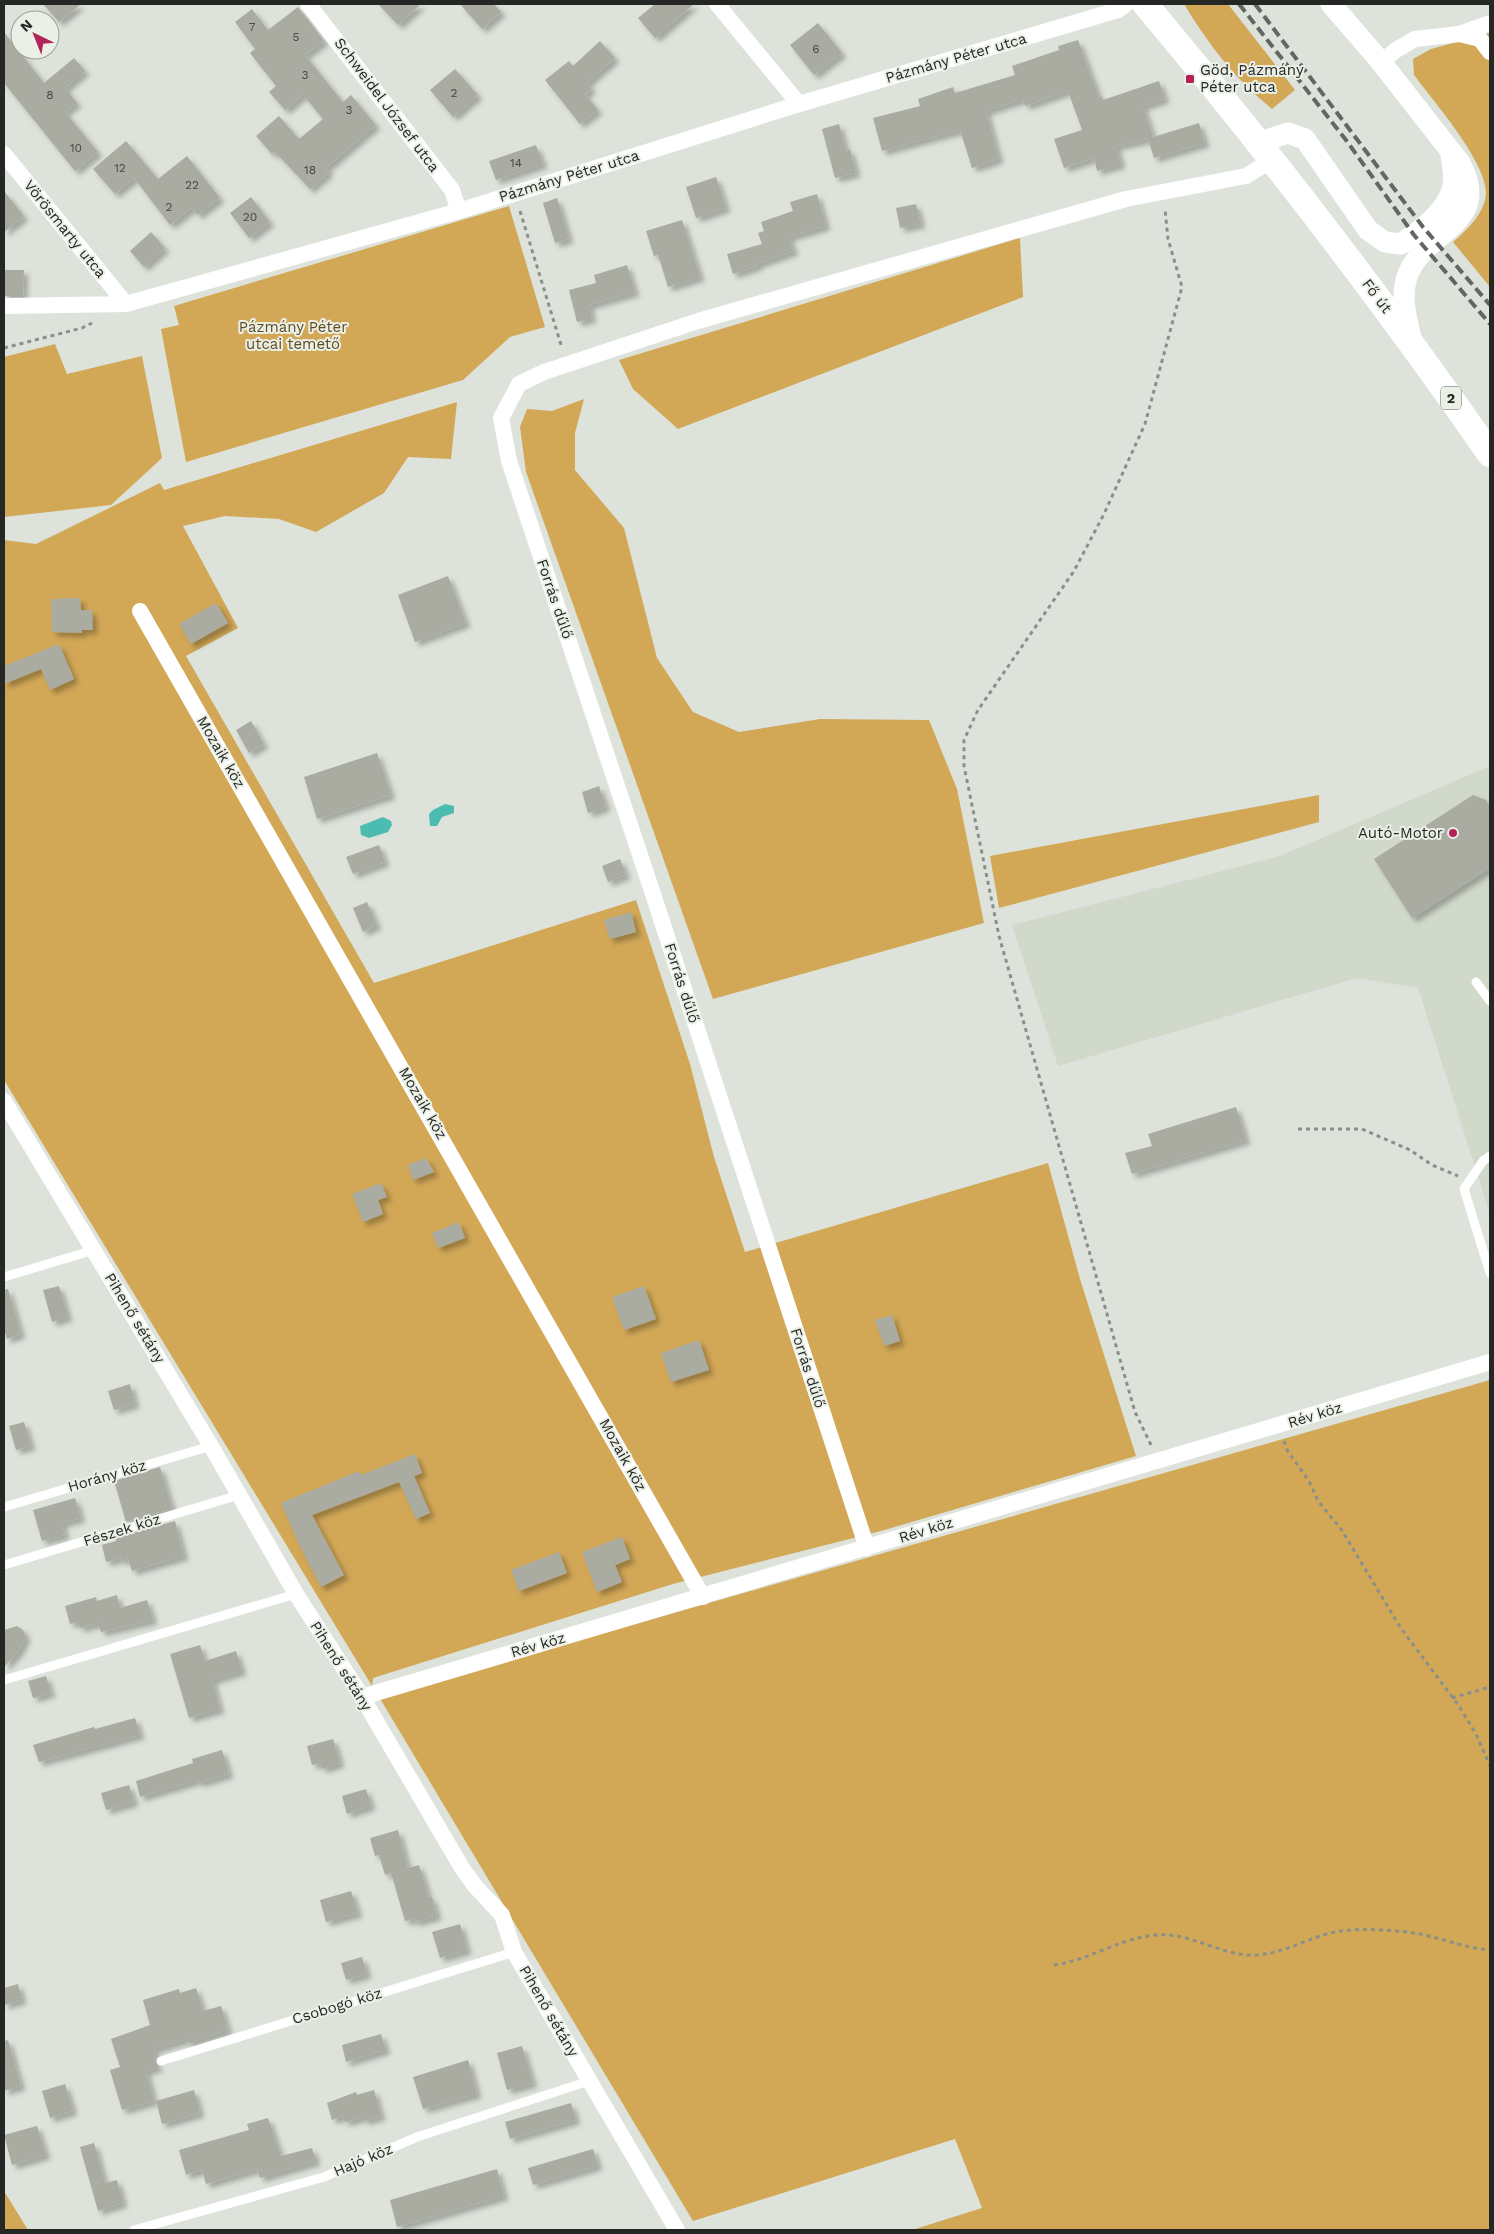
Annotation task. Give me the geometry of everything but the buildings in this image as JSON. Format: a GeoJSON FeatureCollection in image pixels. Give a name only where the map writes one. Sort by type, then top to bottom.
{"type":"FeatureCollection","features":[{"type":"Feature","properties":{"kind":"main road","name":"2"},"geometry":{"type":"LineString","coordinates":[[1146,4],[1265,152]]}},
{"type":"Feature","properties":{"kind":"main road","name":"Fő út"},"geometry":{"type":"LineString","coordinates":[[1265,152],[1412,342],[1490,454]]}},
{"type":"Feature","properties":{"kind":"street","name":"Schweidel József utca"},"geometry":{"type":"LineString","coordinates":[[308,4],[452,190],[459,211]]}},
{"type":"Feature","properties":{"kind":"street"},"geometry":{"type":"LineString","coordinates":[[717,4],[799,104]]}},
{"type":"Feature","properties":{"kind":"street","name":"Pázmány Péter utca"},"geometry":{"type":"LineString","coordinates":[[4,306],[126,304],[459,211],[799,104],[1118,10],[1126,4]]}},
{"type":"Feature","properties":{"kind":"street"},"geometry":{"type":"LineString","coordinates":[[1331,4],[1381,62],[1467,174],[1473,190],[1468,210],[1458,223],[1420,255],[1407,276],[1404,292],[1405,310],[1412,342]]}},
{"type":"Feature","properties":{"kind":"street"},"geometry":{"type":"LineString","coordinates":[[1381,62],[1396,50],[1415,39],[1459,34],[1490,24]]}},
{"type":"Feature","properties":{"kind":"street"},"geometry":{"type":"LineString","coordinates":[[1459,34],[1480,39],[1490,52]]}},
{"type":"Feature","properties":{"kind":"street"},"geometry":{"type":"LineString","coordinates":[[567,365],[698,321],[1116,202],[1246,176],[1265,152],[1288,133],[1305,138],[1368,230],[1385,242],[1401,244],[1438,215],[1448,200],[1453,184],[1451,154]]}},
{"type":"Feature","properties":{"kind":"street","name":"Vörösmarty utca"},"geometry":{"type":"LineString","coordinates":[[4,154],[126,304]]}},
{"type":"Feature","properties":{"kind":"street","name":"Forrás dűlő"},"geometry":{"type":"LineString","coordinates":[[567,365],[519,384],[500,418],[508,461],[645,870],[866,1548]]}},
{"type":"Feature","properties":{"kind":"street","name":"Mozaik köz"},"geometry":{"type":"LineString","coordinates":[[140,611],[703,1597]]}},
{"type":"Feature","properties":{"kind":"street","name":"Pihenő sétány"},"geometry":{"type":"LineString","coordinates":[[4,1101],[211,1446],[296,1594],[362,1697],[462,1868],[475,1886],[502,1915],[514,1952],[677,2230]]}},
{"type":"Feature","properties":{"kind":"street","name":"Rév köz"},"geometry":{"type":"LineString","coordinates":[[362,1697],[1490,1362]]}},
{"type":"Feature","properties":{"kind":"lane"},"geometry":{"type":"LineString","coordinates":[[1476,982],[1490,1001]]}},
{"type":"Feature","properties":{"kind":"lane"},"geometry":{"type":"LineString","coordinates":[[1490,1156],[1483,1161],[1464,1189],[1490,1273]]}},
{"type":"Feature","properties":{"kind":"lane"},"geometry":{"type":"LineString","coordinates":[[4,1277],[94,1250]]}},
{"type":"Feature","properties":{"kind":"lane","name":"Horány köz"},"geometry":{"type":"LineString","coordinates":[[4,1507],[211,1446]]}},
{"type":"Feature","properties":{"kind":"lane","name":"Fészek köz"},"geometry":{"type":"LineString","coordinates":[[4,1566],[239,1494]]}},
{"type":"Feature","properties":{"kind":"lane"},"geometry":{"type":"LineString","coordinates":[[4,1680],[296,1594]]}},
{"type":"Feature","properties":{"kind":"lane","name":"Csobogó köz"},"geometry":{"type":"LineString","coordinates":[[161,2061],[514,1952]]}},
{"type":"Feature","properties":{"kind":"lane","name":"Hajó köz"},"geometry":{"type":"LineString","coordinates":[[134,2230],[324,2177],[417,2137],[589,2081]]}},
{"type":"Feature","properties":{"kind":"path"},"geometry":{"type":"LineString","coordinates":[[1160,1461],[1135,1412],[999,936],[964,758],[964,740],[978,710],[1074,571],[1104,514],[1145,424],[1182,287],[1168,239],[1163,192]]}},
{"type":"Feature","properties":{"kind":"path"},"geometry":{"type":"LineString","coordinates":[[514,194],[567,365]]}},
{"type":"Feature","properties":{"kind":"path"},"geometry":{"type":"LineString","coordinates":[[4,348],[82,328],[96,320]]}},
{"type":"Feature","properties":{"kind":"path"},"geometry":{"type":"LineString","coordinates":[[1298,1129],[1362,1129],[1410,1150],[1432,1166],[1469,1181]]}},
{"type":"Feature","properties":{"kind":"path"},"geometry":{"type":"LineString","coordinates":[[1279,1426],[1287,1450],[1309,1481],[1318,1501],[1341,1529],[1400,1627],[1476,1734],[1490,1766]]}},
{"type":"Feature","properties":{"kind":"path"},"geometry":{"type":"LineString","coordinates":[[1452,1698],[1490,1687]]}},
{"type":"Feature","properties":{"kind":"path"},"geometry":{"type":"LineString","coordinates":[[1054,1965],[1075,1962],[1132,1939],[1155,1935],[1172,1935],[1202,1942],[1216,1949],[1249,1955],[1278,1952],[1340,1931],[1383,1931],[1419,1934],[1476,1949],[1490,1950]]}},
{"type":"Feature","properties":{"kind":"shaded area"},"geometry":{"type":"Polygon","coordinates":[[[1490,766],[1490,1214],[1418,988],[1357,978],[1058,1066],[1012,925],[1277,857],[1490,766]]]}},
{"type":"Feature","properties":{"kind":"green space"},"geometry":{"type":"Polygon","coordinates":[[[1184,4],[1228,4],[1295,90],[1272,109],[1246,86],[1223,60],[1184,4]]]}},
{"type":"Feature","properties":{"kind":"green space"},"geometry":{"type":"Polygon","coordinates":[[[1490,33],[1490,287],[1453,242],[1479,214],[1485,200],[1484,180],[1478,165],[1458,132],[1414,75],[1413,59],[1431,49],[1490,33]]]}},
{"type":"Feature","properties":{"kind":"green space","name":"Pázmány Péter utcai temető"},"geometry":{"type":"Polygon","coordinates":[[[509,206],[545,327],[510,337],[463,380],[186,462],[161,329],[179,325],[174,306],[509,206]]]}},
{"type":"Feature","properties":{"kind":"green space"},"geometry":{"type":"Polygon","coordinates":[[[1020,238],[1023,297],[678,429],[633,389],[619,360],[1020,238]]]}},
{"type":"Feature","properties":{"kind":"green space"},"geometry":{"type":"Polygon","coordinates":[[[55,344],[67,374],[142,356],[162,458],[111,505],[4,517],[4,357],[55,344]]]}},
{"type":"Feature","properties":{"kind":"green space"},"geometry":{"type":"Polygon","coordinates":[[[584,399],[575,433],[575,470],[624,528],[657,658],[693,712],[739,732],[820,719],[929,720],[957,789],[984,923],[713,999],[526,472],[520,427],[527,409],[552,411],[584,399]]]}},
{"type":"Feature","properties":{"kind":"green space"},"geometry":{"type":"Polygon","coordinates":[[[457,402],[451,459],[408,457],[384,493],[316,532],[279,519],[225,516],[183,526],[238,628],[186,656],[374,983],[636,900],[690,1064],[714,1157],[745,1252],[1048,1163],[1080,1279],[1136,1456],[881,1531],[673,1584],[373,1678],[372,1686],[4,1080],[4,540],[36,544],[160,483],[164,490],[457,402]]]}},
{"type":"Feature","properties":{"kind":"green space"},"geometry":{"type":"Polygon","coordinates":[[[1319,795],[1319,822],[999,908],[990,856],[1319,795]]]}},
{"type":"Feature","properties":{"kind":"green space"},"geometry":{"type":"Polygon","coordinates":[[[1490,1380],[1490,2230],[912,2230],[982,2208],[955,2139],[693,2221],[379,1697],[1490,1380]]]}},
{"type":"Feature","properties":{"kind":"green space"},"geometry":{"type":"Polygon","coordinates":[[[4,2191],[28,2230],[4,2230],[4,2191]]]}},
{"type":"Feature","properties":{"kind":"water"},"geometry":{"type":"Polygon","coordinates":[[[445,804],[454,806],[454,813],[442,817],[437,826],[430,826],[429,814],[445,804]]]}},
{"type":"Feature","properties":{"kind":"water"},"geometry":{"type":"Polygon","coordinates":[[[383,817],[391,821],[392,825],[388,832],[369,838],[361,835],[360,826],[383,817]]]}},
{"type":"Feature","properties":{"kind":"railway"},"geometry":{"type":"LineString","coordinates":[[1239,4],[1346,140],[1414,235],[1490,324]]}},
{"type":"Feature","properties":{"kind":"railway"},"geometry":{"type":"LineString","coordinates":[[1255,4],[1423,227],[1490,305]]}},
{"type":"Feature","properties":{"kind":"place","name":"Göd, Pázmány Péter utca"},"geometry":{"type":"Point","coordinates":[1190,79]}},
{"type":"Feature","properties":{"kind":"place","name":"Autó-Motor"},"geometry":{"type":"Point","coordinates":[1453,833]}}]}
